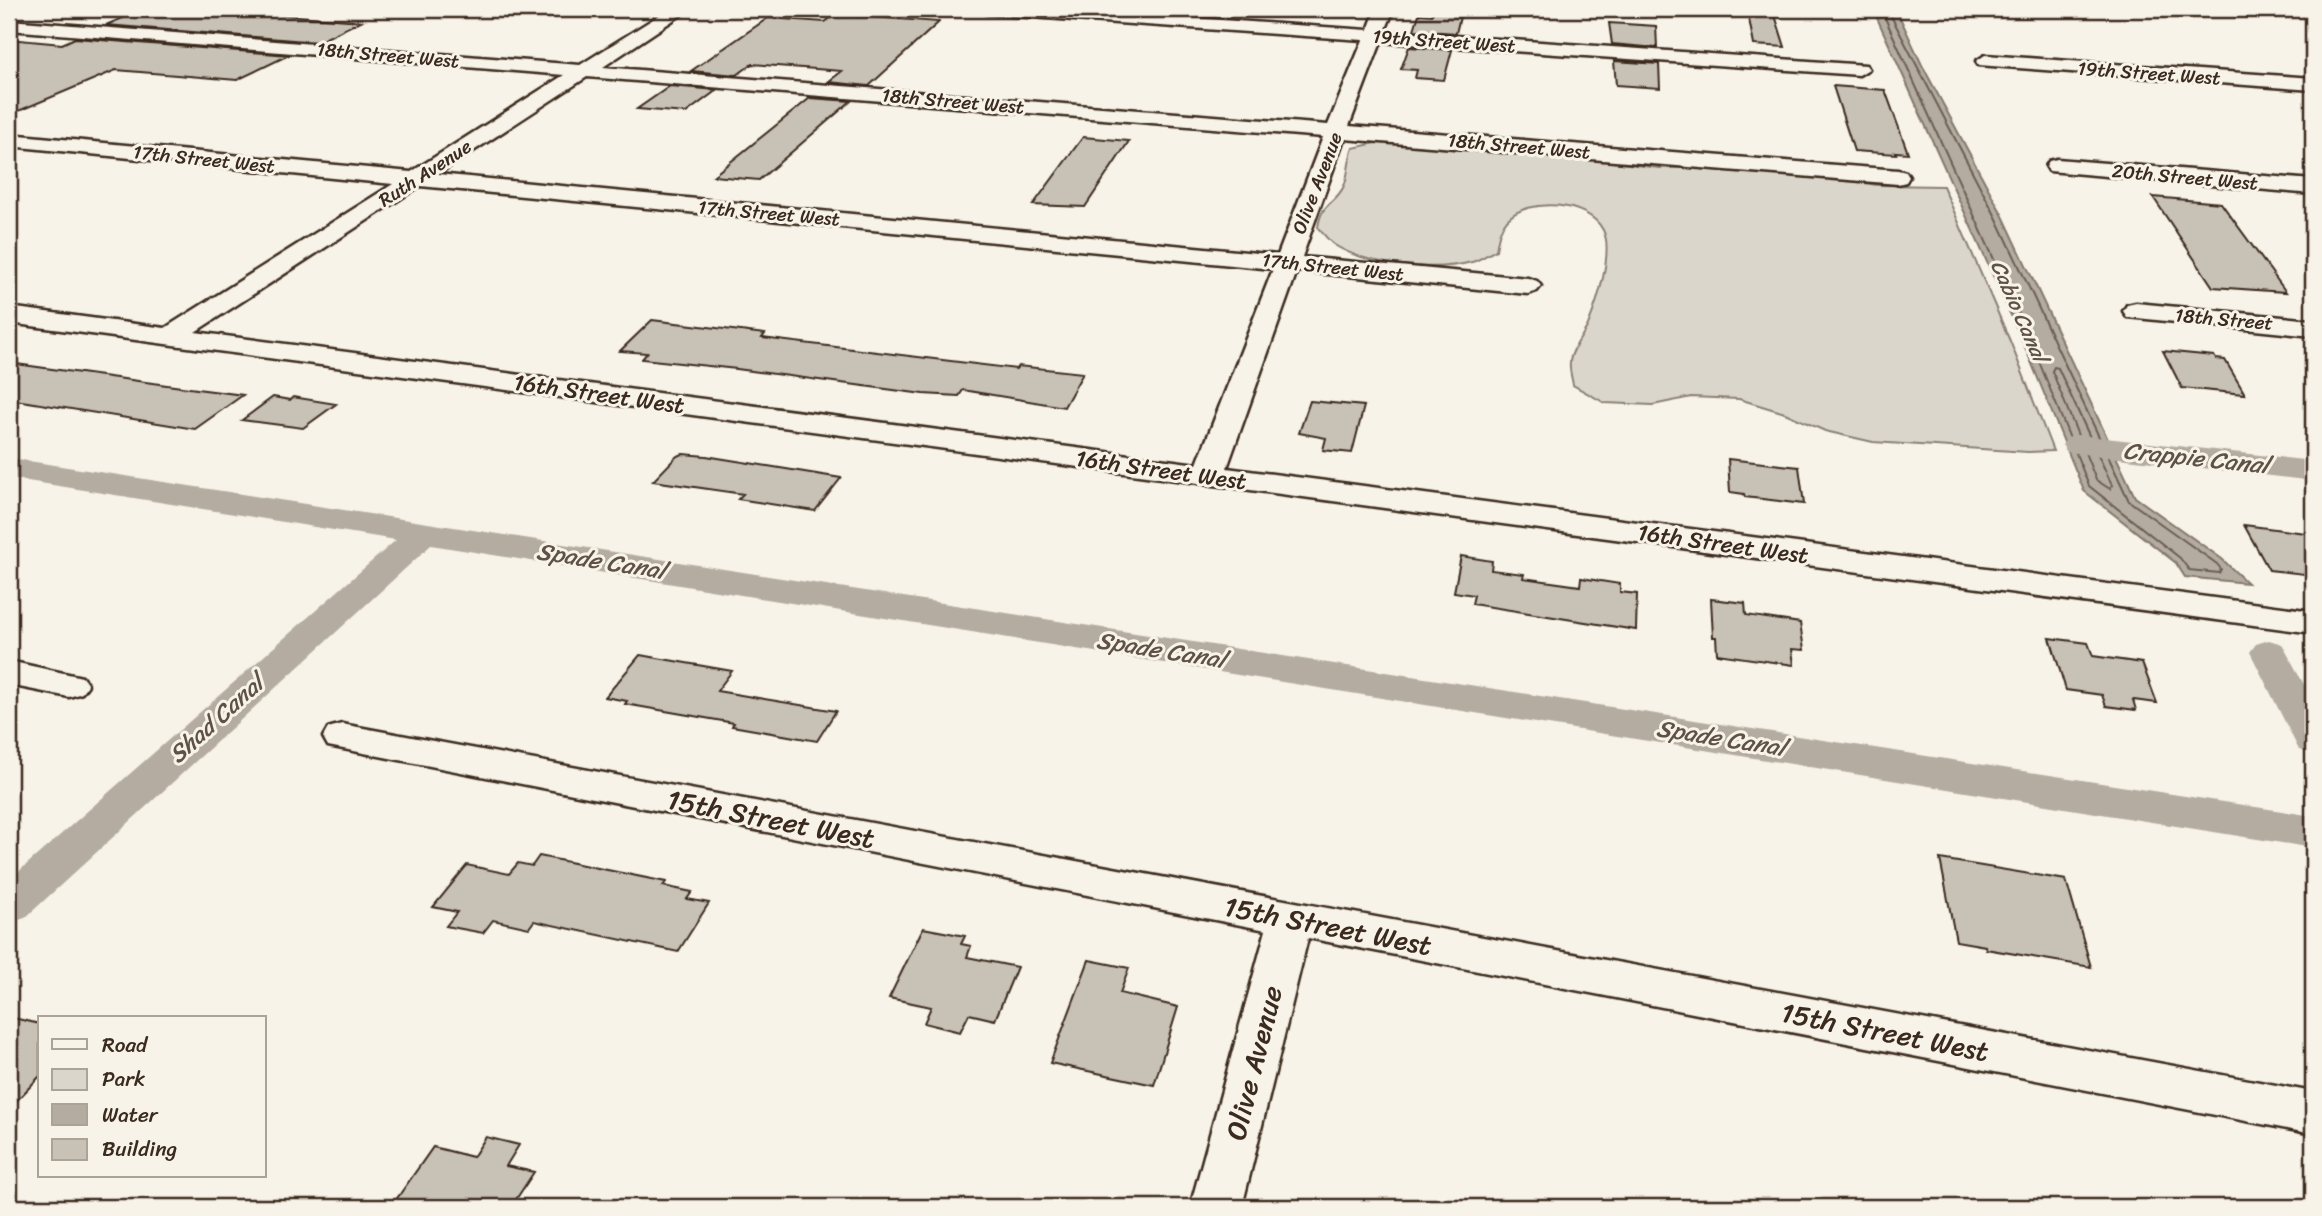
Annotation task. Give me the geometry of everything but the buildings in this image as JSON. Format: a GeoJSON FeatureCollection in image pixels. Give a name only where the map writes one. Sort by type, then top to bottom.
{"type":"FeatureCollection","features":[{"type":"Feature","properties":{"kind":"street","name":"Ruth Avenue"},"geometry":{"type":"LineString","coordinates":[[170,336],[681,9]]}},
{"type":"Feature","properties":{"kind":"street","name":"19th Street West"},"geometry":{"type":"LineString","coordinates":[[987,9],[1858,69]]}},
{"type":"Feature","properties":{"kind":"street","name":"Olive Avenue"},"geometry":{"type":"LineString","coordinates":[[1208,476],[1336,132],[1385,9]]}},
{"type":"Feature","properties":{"kind":"street"},"geometry":{"type":"LineString","coordinates":[[2308,9],[2313,13]]}},
{"type":"Feature","properties":{"kind":"street","name":"18th Street West"},"geometry":{"type":"LineString","coordinates":[[9,24],[1898,177]]}},
{"type":"Feature","properties":{"kind":"street","name":"19th Street West"},"geometry":{"type":"LineString","coordinates":[[1985,61],[2313,84]]}},
{"type":"Feature","properties":{"kind":"street","name":"17th Street West"},"geometry":{"type":"LineString","coordinates":[[9,139],[1528,286]]}},
{"type":"Feature","properties":{"kind":"street","name":"20th Street West"},"geometry":{"type":"LineString","coordinates":[[2057,166],[2313,187]]}},
{"type":"Feature","properties":{"kind":"street","name":"18th Street"},"geometry":{"type":"LineString","coordinates":[[2136,311],[2313,328]]}},
{"type":"Feature","properties":{"kind":"street","name":"16th Street West"},"geometry":{"type":"LineString","coordinates":[[9,315],[2313,622]]}},
{"type":"Feature","properties":{"kind":"street"},"geometry":{"type":"LineString","coordinates":[[9,673],[69,685]]}},
{"type":"Feature","properties":{"kind":"street","name":"15th Street West"},"geometry":{"type":"LineString","coordinates":[[342,737],[2313,1113]]}},
{"type":"Feature","properties":{"kind":"street","name":"Olive Avenue"},"geometry":{"type":"LineString","coordinates":[[1216,1207],[1291,919]]}},
{"type":"Feature","properties":{"kind":"green space"},"geometry":{"type":"Polygon","coordinates":[[[1380,142],[1551,154],[1659,168],[1728,167],[1801,173],[1877,185],[1943,186],[2010,341],[2053,451],[2028,452],[1873,442],[1825,431],[1785,413],[1739,399],[1691,397],[1653,405],[1605,403],[1573,385],[1570,368],[1572,354],[1588,325],[1603,278],[1606,239],[1595,220],[1572,208],[1543,205],[1517,213],[1507,220],[1496,250],[1472,262],[1420,266],[1363,258],[1333,244],[1318,228],[1322,213],[1344,186],[1353,148],[1380,142]]]}},
{"type":"Feature","properties":{"kind":"water"},"geometry":{"type":"Polygon","coordinates":[[[1873,9],[1896,9],[1922,65],[2003,216],[2135,497],[2222,559],[2247,583],[2185,577],[2176,563],[2084,491],[2023,342],[1873,9]]]}},
{"type":"Feature","properties":{"kind":"waterway","name":"Crappie Canal"},"geometry":{"type":"LineString","coordinates":[[2078,445],[2313,471]]}},
{"type":"Feature","properties":{"kind":"waterway","name":"Spade Canal"},"geometry":{"type":"LineString","coordinates":[[9,468],[423,533]]}},
{"type":"Feature","properties":{"kind":"waterway","name":"Shad Canal"},"geometry":{"type":"LineString","coordinates":[[9,906],[423,533]]}},
{"type":"Feature","properties":{"kind":"waterway","name":"Spade Canal"},"geometry":{"type":"LineString","coordinates":[[423,533],[2313,832]]}},
{"type":"Feature","properties":{"kind":"waterway","name":"Cabio Canal"},"geometry":{"type":"LineString","coordinates":[[2269,652],[2313,740]]}}]}
